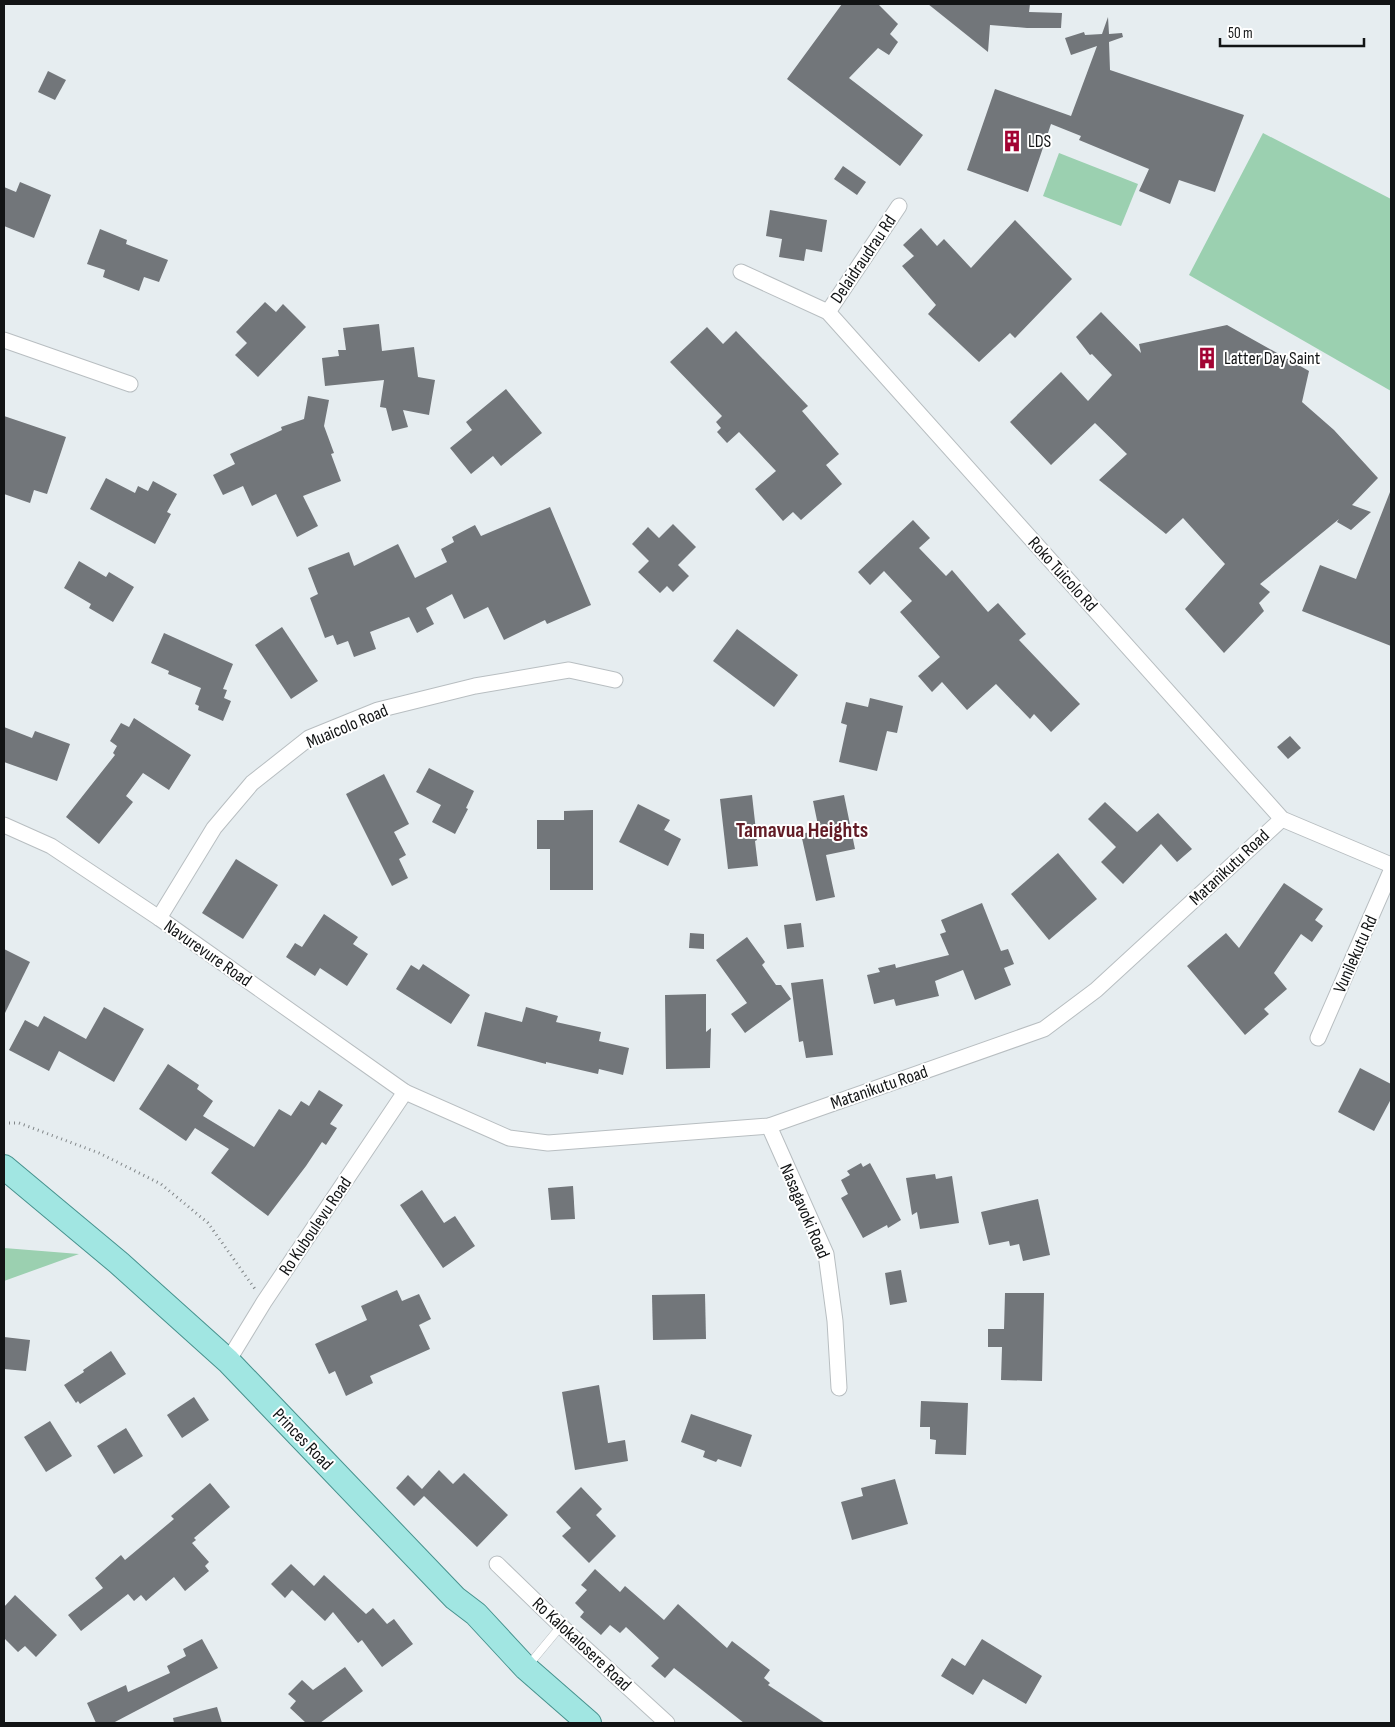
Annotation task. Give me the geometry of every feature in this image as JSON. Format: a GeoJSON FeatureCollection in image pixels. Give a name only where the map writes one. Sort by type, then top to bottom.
{"type":"FeatureCollection","features":[{"type":"Feature","properties":{"kind":"main road","name":"Princes Road"},"geometry":{"type":"LineString","coordinates":[[4,1168],[119,1263],[228,1361],[455,1598],[476,1614],[526,1668],[590,1723]]}},
{"type":"Feature","properties":{"kind":"street","name":"Delaidraudrau Rd"},"geometry":{"type":"LineString","coordinates":[[828,312],[899,206]]}},
{"type":"Feature","properties":{"kind":"street","name":"Roko Tuicolo Rd"},"geometry":{"type":"LineString","coordinates":[[741,272],[828,312],[1282,819],[1391,865]]}},
{"type":"Feature","properties":{"kind":"street"},"geometry":{"type":"LineString","coordinates":[[4,340],[130,384]]}},
{"type":"Feature","properties":{"kind":"street","name":"Muaicolo Road"},"geometry":{"type":"LineString","coordinates":[[158,918],[214,828],[252,783],[309,738],[378,710],[475,686],[569,670],[615,680]]}},
{"type":"Feature","properties":{"kind":"street","name":"Matanikutu Road"},"geometry":{"type":"LineString","coordinates":[[405,1092],[509,1138],[548,1143],[769,1126],[1044,1029],[1096,990],[1282,819]]}},
{"type":"Feature","properties":{"kind":"street","name":"Navurevure Road"},"geometry":{"type":"LineString","coordinates":[[4,825],[51,846],[158,918],[405,1092]]}},
{"type":"Feature","properties":{"kind":"street","name":"Vunilekutu Rd"},"geometry":{"type":"LineString","coordinates":[[1318,1038],[1391,871]]}},
{"type":"Feature","properties":{"kind":"street","name":"Ro Kuboulevu Road"},"geometry":{"type":"LineString","coordinates":[[228,1361],[264,1302],[405,1092]]}},
{"type":"Feature","properties":{"kind":"street","name":"Nasagavoki Road"},"geometry":{"type":"LineString","coordinates":[[769,1126],[826,1254],[835,1321],[839,1388]]}},
{"type":"Feature","properties":{"kind":"street","name":"Ro Kalokalosere Road"},"geometry":{"type":"LineString","coordinates":[[497,1564],[561,1626],[668,1723]]}},
{"type":"Feature","properties":{"kind":"lane"},"geometry":{"type":"LineString","coordinates":[[526,1668],[561,1626]]}},
{"type":"Feature","properties":{"kind":"path"},"geometry":{"type":"LineString","coordinates":[[4,1123],[19,1123],[90,1150],[161,1184],[208,1223],[264,1302]]}},
{"type":"Feature","properties":{"kind":"green space"},"geometry":{"type":"Polygon","coordinates":[[[1263,133],[1391,199],[1391,391],[1189,275],[1263,133]]]}},
{"type":"Feature","properties":{"kind":"green space"},"geometry":{"type":"Polygon","coordinates":[[[1059,153],[1138,184],[1121,226],[1043,196],[1059,153]]]}},
{"type":"Feature","properties":{"kind":"green space"},"geometry":{"type":"Polygon","coordinates":[[[4,1248],[79,1254],[4,1281],[4,1248]]]}},
{"type":"Feature","properties":{"kind":"building"},"geometry":{"type":"Polygon","coordinates":[[[842,4],[878,4],[898,24],[890,34],[898,42],[889,55],[878,48],[849,78],[923,135],[900,166],[787,79],[842,4]]]}},
{"type":"Feature","properties":{"kind":"building"},"geometry":{"type":"Polygon","coordinates":[[[928,4],[1030,4],[1029,12],[1062,13],[1061,28],[990,25],[988,52],[928,4]]]}},
{"type":"Feature","properties":{"kind":"building"},"geometry":{"type":"Polygon","coordinates":[[[1108,17],[1109,34],[1122,33],[1123,37],[1109,42],[1110,70],[1244,115],[1215,192],[1179,180],[1170,204],[1139,191],[1149,169],[1079,140],[1081,136],[1051,124],[1028,192],[967,170],[995,89],[1071,116],[1097,46],[1071,55],[1065,38],[1084,32],[1085,35],[1102,34],[1108,17]]]}},
{"type":"Feature","properties":{"kind":"building"},"geometry":{"type":"Polygon","coordinates":[[[48,71],[66,80],[55,100],[38,92],[48,71]]]}},
{"type":"Feature","properties":{"kind":"building"},"geometry":{"type":"Polygon","coordinates":[[[843,166],[866,182],[857,195],[834,179],[843,166]]]}},
{"type":"Feature","properties":{"kind":"building"},"geometry":{"type":"Polygon","coordinates":[[[20,182],[51,195],[34,238],[4,226],[4,187],[16,192],[20,182]]]}},
{"type":"Feature","properties":{"kind":"building"},"geometry":{"type":"Polygon","coordinates":[[[770,210],[827,220],[822,252],[806,249],[804,261],[779,257],[782,239],[766,236],[770,210]]]}},
{"type":"Feature","properties":{"kind":"building"},"geometry":{"type":"Polygon","coordinates":[[[1015,220],[1072,279],[1015,338],[1010,333],[979,362],[928,314],[936,305],[902,266],[914,256],[903,245],[921,228],[937,246],[944,239],[971,268],[1015,220]]]}},
{"type":"Feature","properties":{"kind":"building"},"geometry":{"type":"Polygon","coordinates":[[[100,229],[127,240],[126,244],[168,260],[159,282],[144,277],[139,291],[103,277],[105,270],[87,264],[100,229]]]}},
{"type":"Feature","properties":{"kind":"building"},"geometry":{"type":"Polygon","coordinates":[[[265,302],[276,312],[283,304],[306,327],[258,377],[235,355],[247,343],[236,332],[265,302]]]}},
{"type":"Feature","properties":{"kind":"building","name":"Latter Day Saint"},"geometry":{"type":"Polygon","coordinates":[[[1101,312],[1141,353],[1139,344],[1227,325],[1309,371],[1302,402],[1334,430],[1378,478],[1352,505],[1371,512],[1351,530],[1337,522],[1339,519],[1260,584],[1270,592],[1259,603],[1264,611],[1224,653],[1185,609],[1225,564],[1183,518],[1166,534],[1099,480],[1127,454],[1095,423],[1051,465],[1010,422],[1061,372],[1088,401],[1112,375],[1092,354],[1090,355],[1076,337],[1101,312]]]}},
{"type":"Feature","properties":{"kind":"building"},"geometry":{"type":"Polygon","coordinates":[[[379,324],[382,351],[414,347],[418,377],[435,380],[429,415],[403,410],[408,427],[392,431],[386,408],[380,407],[384,380],[325,386],[322,358],[339,356],[338,350],[346,350],[343,328],[379,324]]]}},
{"type":"Feature","properties":{"kind":"building"},"geometry":{"type":"Polygon","coordinates":[[[707,327],[723,344],[736,331],[808,406],[802,411],[839,454],[826,465],[842,484],[801,520],[793,512],[783,521],[755,489],[776,471],[739,432],[727,443],[717,432],[721,428],[716,422],[722,416],[670,362],[707,327]]]}},
{"type":"Feature","properties":{"kind":"building"},"geometry":{"type":"Polygon","coordinates":[[[506,389],[542,433],[501,466],[493,456],[471,474],[450,448],[472,430],[466,422],[506,389]]]}},
{"type":"Feature","properties":{"kind":"building"},"geometry":{"type":"Polygon","coordinates":[[[308,396],[329,400],[324,426],[334,453],[331,454],[341,481],[303,496],[318,526],[297,537],[276,494],[252,506],[243,486],[223,495],[213,475],[235,464],[230,454],[282,430],[281,427],[304,419],[308,396]]]}},
{"type":"Feature","properties":{"kind":"building"},"geometry":{"type":"Polygon","coordinates":[[[4,416],[66,437],[47,494],[34,490],[30,503],[4,494],[4,416]]]}},
{"type":"Feature","properties":{"kind":"building"},"geometry":{"type":"Polygon","coordinates":[[[106,478],[135,493],[138,486],[148,491],[153,481],[177,494],[167,512],[171,514],[155,544],[90,509],[106,478]]]}},
{"type":"Feature","properties":{"kind":"building"},"geometry":{"type":"Polygon","coordinates":[[[1390,492],[1391,646],[1302,611],[1320,565],[1356,579],[1390,492]]]}},
{"type":"Feature","properties":{"kind":"building"},"geometry":{"type":"Polygon","coordinates":[[[550,507],[591,605],[547,624],[545,620],[504,640],[488,607],[464,619],[452,594],[426,608],[434,624],[417,633],[409,617],[370,632],[376,649],[354,657],[348,641],[337,645],[333,635],[325,638],[310,598],[318,594],[308,568],[349,552],[354,566],[398,544],[415,578],[447,562],[441,549],[454,542],[452,537],[475,525],[481,536],[550,507]]]}},
{"type":"Feature","properties":{"kind":"building"},"geometry":{"type":"Polygon","coordinates":[[[913,520],[930,538],[919,548],[946,576],[952,570],[988,612],[998,603],[1026,634],[1019,640],[1080,704],[1051,732],[1034,714],[1030,719],[996,684],[967,710],[942,682],[932,692],[918,676],[940,657],[900,612],[912,601],[884,571],[870,585],[858,572],[913,520]]]}},
{"type":"Feature","properties":{"kind":"building"},"geometry":{"type":"Polygon","coordinates":[[[673,524],[696,547],[678,565],[689,576],[673,592],[667,586],[660,593],[638,572],[649,561],[632,544],[648,527],[659,538],[673,524]]]}},
{"type":"Feature","properties":{"kind":"building"},"geometry":{"type":"Polygon","coordinates":[[[79,561],[106,577],[109,572],[134,587],[113,622],[89,608],[91,604],[64,588],[79,561]]]}},
{"type":"Feature","properties":{"kind":"building"},"geometry":{"type":"Polygon","coordinates":[[[282,627],[318,681],[291,699],[255,645],[282,627]]]}},
{"type":"Feature","properties":{"kind":"building"},"geometry":{"type":"Polygon","coordinates":[[[737,629],[798,675],[774,707],[713,661],[737,629]]]}},
{"type":"Feature","properties":{"kind":"building"},"geometry":{"type":"Polygon","coordinates":[[[164,633],[233,664],[223,689],[227,690],[224,698],[231,701],[223,721],[198,710],[199,706],[195,704],[201,688],[168,674],[169,671],[151,663],[164,633]]]}},
{"type":"Feature","properties":{"kind":"building"},"geometry":{"type":"Polygon","coordinates":[[[870,698],[903,706],[897,733],[887,731],[877,771],[839,762],[847,725],[841,723],[846,702],[868,707],[870,698]]]}},
{"type":"Feature","properties":{"kind":"building"},"geometry":{"type":"Polygon","coordinates":[[[134,718],[191,755],[169,790],[143,773],[126,796],[133,802],[99,844],[66,817],[115,755],[113,753],[117,746],[110,741],[121,723],[129,727],[134,718]]]}},
{"type":"Feature","properties":{"kind":"building"},"geometry":{"type":"Polygon","coordinates":[[[4,727],[32,738],[35,731],[70,744],[57,781],[4,762],[4,727]]]}},
{"type":"Feature","properties":{"kind":"building"},"geometry":{"type":"Polygon","coordinates":[[[1290,736],[1301,748],[1288,759],[1277,747],[1290,736]]]}},
{"type":"Feature","properties":{"kind":"building"},"geometry":{"type":"Polygon","coordinates":[[[429,768],[474,791],[466,808],[468,809],[455,834],[432,822],[441,805],[416,792],[429,768]]]}},
{"type":"Feature","properties":{"kind":"building"},"geometry":{"type":"Polygon","coordinates":[[[384,774],[409,824],[394,832],[406,855],[399,859],[408,878],[392,886],[346,794],[384,774]]]}},
{"type":"Feature","properties":{"kind":"building"},"geometry":{"type":"Polygon","coordinates":[[[752,795],[758,866],[728,869],[720,799],[752,795]]]}},
{"type":"Feature","properties":{"kind":"building"},"geometry":{"type":"Polygon","coordinates":[[[844,795],[855,849],[826,855],[835,897],[816,901],[801,834],[819,830],[813,801],[844,795]]]}},
{"type":"Feature","properties":{"kind":"building"},"geometry":{"type":"Polygon","coordinates":[[[1105,802],[1137,832],[1158,813],[1192,849],[1177,862],[1161,844],[1123,884],[1101,862],[1116,847],[1088,819],[1105,802]]]}},
{"type":"Feature","properties":{"kind":"building"},"geometry":{"type":"Polygon","coordinates":[[[638,804],[670,820],[664,830],[681,839],[668,866],[619,842],[638,804]]]}},
{"type":"Feature","properties":{"kind":"building"},"geometry":{"type":"Polygon","coordinates":[[[593,810],[593,890],[550,890],[550,849],[537,849],[537,820],[564,820],[564,811],[593,810]]]}},
{"type":"Feature","properties":{"kind":"building"},"geometry":{"type":"Polygon","coordinates":[[[1058,853],[1097,899],[1049,940],[1011,894],[1058,853]]]}},
{"type":"Feature","properties":{"kind":"building"},"geometry":{"type":"Polygon","coordinates":[[[236,859],[278,885],[243,939],[202,913],[236,859]]]}},
{"type":"Feature","properties":{"kind":"building"},"geometry":{"type":"Polygon","coordinates":[[[1284,883],[1323,909],[1315,920],[1323,926],[1312,942],[1301,934],[1274,973],[1287,989],[1264,1009],[1269,1014],[1245,1035],[1187,966],[1226,933],[1239,948],[1284,883]]]}},
{"type":"Feature","properties":{"kind":"building"},"geometry":{"type":"Polygon","coordinates":[[[982,903],[1001,951],[1008,949],[1014,964],[1004,968],[1011,985],[975,1000],[963,970],[935,981],[939,996],[896,1006],[894,999],[874,1004],[867,975],[880,972],[878,968],[895,964],[896,968],[949,955],[940,934],[946,932],[941,920],[982,903]]]}},
{"type":"Feature","properties":{"kind":"building"},"geometry":{"type":"Polygon","coordinates":[[[324,914],[358,937],[353,944],[368,954],[347,986],[320,968],[315,976],[286,957],[295,943],[302,947],[324,914]]]}},
{"type":"Feature","properties":{"kind":"building"},"geometry":{"type":"Polygon","coordinates":[[[801,923],[804,947],[787,949],[784,925],[801,923]]]}},
{"type":"Feature","properties":{"kind":"building"},"geometry":{"type":"Polygon","coordinates":[[[690,933],[704,934],[704,949],[689,948],[690,933]]]}},
{"type":"Feature","properties":{"kind":"building"},"geometry":{"type":"Polygon","coordinates":[[[747,937],[765,962],[762,965],[776,985],[781,985],[791,999],[745,1033],[731,1014],[747,1003],[716,960],[747,937]]]}},
{"type":"Feature","properties":{"kind":"building"},"geometry":{"type":"Polygon","coordinates":[[[4,949],[30,962],[4,1015],[4,949]]]}},
{"type":"Feature","properties":{"kind":"building"},"geometry":{"type":"Polygon","coordinates":[[[423,964],[470,995],[451,1024],[396,989],[411,965],[419,970],[423,964]]]}},
{"type":"Feature","properties":{"kind":"building"},"geometry":{"type":"Polygon","coordinates":[[[823,979],[833,1055],[806,1058],[803,1041],[799,1042],[791,983],[823,979]]]}},
{"type":"Feature","properties":{"kind":"building"},"geometry":{"type":"Polygon","coordinates":[[[706,994],[706,1032],[711,1028],[710,1068],[666,1069],[665,995],[706,994]]]}},
{"type":"Feature","properties":{"kind":"building"},"geometry":{"type":"Polygon","coordinates":[[[104,1007],[144,1029],[114,1082],[59,1051],[49,1071],[9,1050],[25,1020],[38,1027],[44,1016],[86,1039],[104,1007]]]}},
{"type":"Feature","properties":{"kind":"building"},"geometry":{"type":"Polygon","coordinates":[[[526,1007],[558,1016],[556,1022],[601,1032],[599,1041],[629,1048],[623,1075],[599,1069],[598,1074],[546,1062],[546,1064],[477,1046],[485,1012],[522,1022],[526,1007]]]}},
{"type":"Feature","properties":{"kind":"building"},"geometry":{"type":"Polygon","coordinates":[[[168,1064],[199,1085],[197,1089],[213,1101],[203,1116],[254,1147],[279,1109],[291,1116],[301,1101],[309,1106],[319,1090],[343,1105],[330,1124],[337,1128],[326,1145],[322,1142],[268,1216],[211,1173],[229,1149],[195,1128],[186,1141],[139,1109],[168,1064]]]}},
{"type":"Feature","properties":{"kind":"building"},"geometry":{"type":"Polygon","coordinates":[[[1360,1068],[1391,1084],[1391,1099],[1374,1131],[1338,1112],[1360,1068]]]}},
{"type":"Feature","properties":{"kind":"building"},"geometry":{"type":"Polygon","coordinates":[[[861,1163],[863,1167],[870,1163],[901,1220],[888,1228],[887,1225],[863,1238],[841,1198],[848,1194],[841,1180],[850,1175],[847,1171],[861,1163]]]}},
{"type":"Feature","properties":{"kind":"building"},"geometry":{"type":"Polygon","coordinates":[[[935,1174],[936,1179],[952,1176],[959,1223],[920,1229],[917,1212],[912,1215],[906,1178],[935,1174]]]}},
{"type":"Feature","properties":{"kind":"building"},"geometry":{"type":"Polygon","coordinates":[[[573,1186],[575,1219],[551,1220],[548,1188],[573,1186]]]}},
{"type":"Feature","properties":{"kind":"building"},"geometry":{"type":"Polygon","coordinates":[[[422,1190],[444,1223],[455,1216],[475,1246],[443,1268],[400,1205],[422,1190]]]}},
{"type":"Feature","properties":{"kind":"building"},"geometry":{"type":"Polygon","coordinates":[[[1038,1199],[1050,1255],[1023,1261],[1019,1244],[1010,1246],[1009,1241],[989,1245],[981,1212],[1038,1199]]]}},
{"type":"Feature","properties":{"kind":"building"},"geometry":{"type":"Polygon","coordinates":[[[901,1270],[907,1302],[890,1305],[885,1273],[901,1270]]]}},
{"type":"Feature","properties":{"kind":"building"},"geometry":{"type":"Polygon","coordinates":[[[397,1290],[402,1301],[419,1294],[431,1319],[419,1325],[430,1349],[370,1376],[373,1383],[346,1396],[335,1371],[329,1374],[315,1344],[367,1320],[361,1306],[397,1290]]]}},
{"type":"Feature","properties":{"kind":"building"},"geometry":{"type":"Polygon","coordinates":[[[1005,1293],[1044,1293],[1042,1381],[1001,1380],[1002,1347],[988,1347],[988,1329],[1004,1329],[1005,1293]]]}},
{"type":"Feature","properties":{"kind":"building"},"geometry":{"type":"Polygon","coordinates":[[[705,1294],[706,1339],[653,1340],[652,1295],[705,1294]]]}},
{"type":"Feature","properties":{"kind":"building"},"geometry":{"type":"Polygon","coordinates":[[[4,1337],[30,1340],[26,1371],[4,1369],[4,1337]]]}},
{"type":"Feature","properties":{"kind":"building"},"geometry":{"type":"Polygon","coordinates":[[[111,1351],[126,1374],[80,1404],[78,1401],[76,1403],[64,1385],[111,1351]]]}},
{"type":"Feature","properties":{"kind":"building"},"geometry":{"type":"Polygon","coordinates":[[[599,1385],[608,1443],[625,1440],[628,1461],[575,1470],[562,1392],[599,1385]]]}},
{"type":"Feature","properties":{"kind":"building"},"geometry":{"type":"Polygon","coordinates":[[[194,1397],[209,1420],[182,1438],[167,1415],[194,1397]]]}},
{"type":"Feature","properties":{"kind":"building"},"geometry":{"type":"Polygon","coordinates":[[[921,1401],[968,1403],[966,1455],[935,1454],[936,1440],[930,1439],[930,1427],[920,1427],[921,1401]]]}},
{"type":"Feature","properties":{"kind":"building"},"geometry":{"type":"Polygon","coordinates":[[[691,1414],[752,1435],[741,1467],[718,1459],[716,1462],[703,1457],[705,1451],[681,1442],[691,1414]]]}},
{"type":"Feature","properties":{"kind":"building"},"geometry":{"type":"Polygon","coordinates":[[[50,1421],[72,1456],[46,1472],[24,1437],[50,1421]]]}},
{"type":"Feature","properties":{"kind":"building"},"geometry":{"type":"Polygon","coordinates":[[[126,1428],[143,1456],[114,1474],[97,1446],[126,1428]]]}},
{"type":"Feature","properties":{"kind":"building"},"geometry":{"type":"Polygon","coordinates":[[[439,1470],[453,1484],[464,1473],[508,1515],[477,1547],[424,1496],[414,1506],[396,1488],[408,1475],[422,1489],[439,1470]]]}},
{"type":"Feature","properties":{"kind":"building"},"geometry":{"type":"Polygon","coordinates":[[[895,1479],[908,1524],[852,1540],[841,1502],[863,1496],[861,1488],[895,1479]]]}},
{"type":"Feature","properties":{"kind":"building"},"geometry":{"type":"Polygon","coordinates":[[[210,1483],[230,1507],[194,1538],[196,1540],[192,1543],[209,1562],[205,1566],[209,1571],[185,1591],[174,1577],[146,1601],[141,1595],[134,1601],[128,1594],[81,1631],[68,1615],[103,1588],[95,1578],[121,1555],[125,1560],[174,1519],[171,1516],[210,1483]]]}},
{"type":"Feature","properties":{"kind":"building"},"geometry":{"type":"Polygon","coordinates":[[[581,1487],[602,1509],[596,1515],[616,1536],[589,1563],[562,1536],[571,1528],[556,1512],[581,1487]]]}},
{"type":"Feature","properties":{"kind":"building"},"geometry":{"type":"Polygon","coordinates":[[[291,1564],[314,1586],[324,1575],[366,1614],[373,1608],[387,1624],[394,1619],[413,1644],[382,1667],[362,1640],[358,1643],[333,1612],[325,1621],[292,1590],[285,1598],[271,1584],[291,1564]]]}},
{"type":"Feature","properties":{"kind":"building"},"geometry":{"type":"Polygon","coordinates":[[[595,1569],[620,1592],[625,1586],[664,1620],[678,1604],[727,1648],[732,1641],[770,1670],[764,1678],[770,1683],[768,1685],[825,1723],[744,1723],[674,1668],[665,1678],[651,1666],[659,1658],[626,1627],[620,1633],[610,1625],[601,1635],[580,1617],[584,1612],[575,1603],[587,1590],[581,1585],[595,1569]]]}},
{"type":"Feature","properties":{"kind":"building"},"geometry":{"type":"Polygon","coordinates":[[[15,1595],[57,1635],[36,1657],[25,1646],[18,1652],[4,1638],[4,1607],[15,1595]]]}},
{"type":"Feature","properties":{"kind":"building"},"geometry":{"type":"Polygon","coordinates":[[[202,1639],[218,1668],[113,1723],[96,1723],[87,1703],[126,1685],[128,1692],[170,1673],[167,1666],[186,1656],[183,1649],[202,1639]]]}},
{"type":"Feature","properties":{"kind":"building"},"geometry":{"type":"Polygon","coordinates":[[[982,1639],[1042,1676],[1026,1704],[983,1679],[973,1695],[941,1676],[952,1658],[965,1666],[982,1639]]]}},
{"type":"Feature","properties":{"kind":"building"},"geometry":{"type":"Polygon","coordinates":[[[345,1667],[363,1691],[320,1723],[306,1723],[290,1708],[296,1701],[288,1694],[302,1680],[313,1690],[345,1667]]]}},
{"type":"Feature","properties":{"kind":"building"},"geometry":{"type":"Polygon","coordinates":[[[217,1707],[222,1723],[174,1723],[173,1718],[217,1707]]]}},
{"type":"Feature","properties":{"kind":"place","name":"LDS"},"geometry":{"type":"Point","coordinates":[1012,141]}},
{"type":"Feature","properties":{"kind":"place","name":"Latter Day Saint"},"geometry":{"type":"Point","coordinates":[1207,358]}},
{"type":"Feature","properties":{"kind":"district","name":"Tamavua Heights"},"geometry":{"type":"Point","coordinates":[802,829]}}]}
